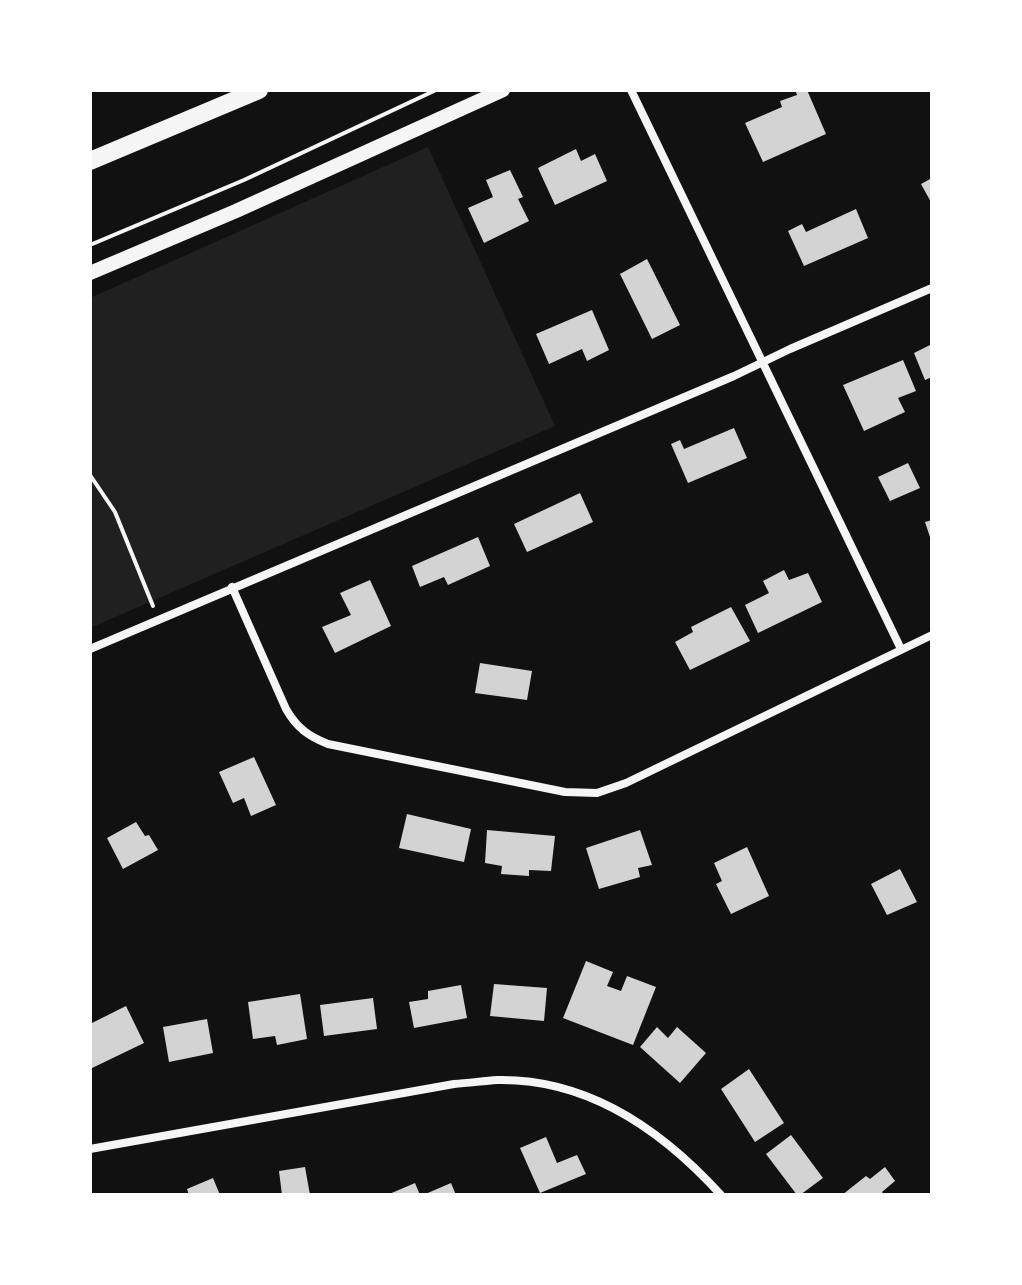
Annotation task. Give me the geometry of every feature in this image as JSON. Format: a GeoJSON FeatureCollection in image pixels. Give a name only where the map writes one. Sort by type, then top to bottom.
{"type":"FeatureCollection","features":[{"type":"Feature","properties":{"kind":"highway"},"geometry":{"type":"LineString","coordinates":[[90,161],[259,90]]}},
{"type":"Feature","properties":{"kind":"street"},"geometry":{"type":"LineString","coordinates":[[90,273],[236,211],[503,90]]}},
{"type":"Feature","properties":{"kind":"street"},"geometry":{"type":"LineString","coordinates":[[631,90],[901,649]]}},
{"type":"Feature","properties":{"kind":"street"},"geometry":{"type":"LineString","coordinates":[[90,649],[932,288]]}},
{"type":"Feature","properties":{"kind":"street"},"geometry":{"type":"LineString","coordinates":[[232,587],[286,709],[296,727],[311,737],[328,744],[565,792],[597,793],[626,783],[932,635]]}},
{"type":"Feature","properties":{"kind":"street"},"geometry":{"type":"LineString","coordinates":[[90,1149],[454,1084],[500,1080],[545,1085],[589,1097],[631,1117],[669,1143],[721,1195]]}},
{"type":"Feature","properties":{"kind":"path"},"geometry":{"type":"LineString","coordinates":[[90,245],[244,180],[436,90]]}},
{"type":"Feature","properties":{"kind":"path"},"geometry":{"type":"LineString","coordinates":[[90,475],[115,512],[158,619]]}},
{"type":"Feature","properties":{"kind":"shaded area"},"geometry":{"type":"Polygon","coordinates":[[[428,147],[555,426],[90,628],[90,298],[428,147]]]}},
{"type":"Feature","properties":{"kind":"building"},"geometry":{"type":"Polygon","coordinates":[[[807,90],[826,134],[763,162],[745,123],[782,107],[780,101],[797,95],[796,92],[807,90]]]}},
{"type":"Feature","properties":{"kind":"building"},"geometry":{"type":"Polygon","coordinates":[[[576,149],[581,161],[595,154],[607,181],[555,205],[538,168],[576,149]]]}},
{"type":"Feature","properties":{"kind":"building"},"geometry":{"type":"Polygon","coordinates":[[[510,170],[523,197],[518,199],[529,221],[484,243],[468,208],[493,197],[486,180],[510,170]]]}},
{"type":"Feature","properties":{"kind":"building"},"geometry":{"type":"Polygon","coordinates":[[[932,178],[932,204],[921,184],[932,178]]]}},
{"type":"Feature","properties":{"kind":"building"},"geometry":{"type":"Polygon","coordinates":[[[856,209],[868,238],[804,266],[788,231],[802,224],[806,232],[856,209]]]}},
{"type":"Feature","properties":{"kind":"building"},"geometry":{"type":"Polygon","coordinates":[[[647,259],[680,325],[652,339],[620,274],[647,259]]]}},
{"type":"Feature","properties":{"kind":"building"},"geometry":{"type":"Polygon","coordinates":[[[592,310],[609,350],[587,361],[582,349],[549,364],[536,334],[592,310]]]}},
{"type":"Feature","properties":{"kind":"building"},"geometry":{"type":"Polygon","coordinates":[[[932,344],[932,377],[925,380],[914,353],[932,344]]]}},
{"type":"Feature","properties":{"kind":"building"},"geometry":{"type":"Polygon","coordinates":[[[903,360],[916,391],[898,398],[905,412],[864,431],[843,385],[903,360]]]}},
{"type":"Feature","properties":{"kind":"building"},"geometry":{"type":"Polygon","coordinates":[[[734,428],[747,458],[688,483],[671,444],[680,440],[684,449],[734,428]]]}},
{"type":"Feature","properties":{"kind":"building"},"geometry":{"type":"Polygon","coordinates":[[[908,463],[920,488],[890,501],[878,477],[908,463]]]}},
{"type":"Feature","properties":{"kind":"building"},"geometry":{"type":"Polygon","coordinates":[[[580,493],[593,522],[527,552],[514,524],[580,493]]]}},
{"type":"Feature","properties":{"kind":"building"},"geometry":{"type":"Polygon","coordinates":[[[932,520],[932,540],[931,540],[925,522],[932,520]]]}},
{"type":"Feature","properties":{"kind":"building"},"geometry":{"type":"Polygon","coordinates":[[[478,537],[490,566],[448,585],[444,577],[420,587],[412,566],[478,537]]]}},
{"type":"Feature","properties":{"kind":"building"},"geometry":{"type":"Polygon","coordinates":[[[784,570],[789,580],[808,573],[822,602],[758,633],[745,605],[769,593],[763,581],[784,570]]]}},
{"type":"Feature","properties":{"kind":"building"},"geometry":{"type":"Polygon","coordinates":[[[370,580],[391,626],[335,653],[322,627],[351,615],[340,593],[370,580]]]}},
{"type":"Feature","properties":{"kind":"building"},"geometry":{"type":"Polygon","coordinates":[[[731,607],[750,641],[690,670],[675,642],[693,632],[691,627],[731,607]]]}},
{"type":"Feature","properties":{"kind":"building"},"geometry":{"type":"Polygon","coordinates":[[[480,663],[532,671],[527,700],[475,693],[480,663]]]}},
{"type":"Feature","properties":{"kind":"building"},"geometry":{"type":"Polygon","coordinates":[[[254,757],[276,805],[251,816],[244,798],[233,803],[219,772],[254,757]]]}},
{"type":"Feature","properties":{"kind":"building"},"geometry":{"type":"Polygon","coordinates":[[[407,814],[471,829],[464,862],[399,848],[407,814]]]}},
{"type":"Feature","properties":{"kind":"building"},"geometry":{"type":"Polygon","coordinates":[[[136,822],[158,850],[123,869],[107,838],[136,822]]]}},
{"type":"Feature","properties":{"kind":"building"},"geometry":{"type":"Polygon","coordinates":[[[487,830],[555,836],[551,871],[529,870],[529,876],[501,874],[502,866],[485,863],[487,830]]]}},
{"type":"Feature","properties":{"kind":"building"},"geometry":{"type":"Polygon","coordinates":[[[640,830],[652,865],[638,868],[640,877],[599,889],[586,848],[640,830]]]}},
{"type":"Feature","properties":{"kind":"building"},"geometry":{"type":"Polygon","coordinates":[[[747,847],[769,896],[731,914],[716,884],[722,881],[714,863],[747,847]]]}},
{"type":"Feature","properties":{"kind":"building"},"geometry":{"type":"Polygon","coordinates":[[[900,869],[917,902],[887,915],[871,884],[900,869]]]}},
{"type":"Feature","properties":{"kind":"building"},"geometry":{"type":"Polygon","coordinates":[[[586,961],[613,972],[607,986],[621,991],[627,976],[656,987],[633,1045],[563,1018],[586,961]]]}},
{"type":"Feature","properties":{"kind":"building"},"geometry":{"type":"Polygon","coordinates":[[[494,984],[547,988],[544,1021],[490,1016],[494,984]]]}},
{"type":"Feature","properties":{"kind":"building"},"geometry":{"type":"Polygon","coordinates":[[[461,985],[467,1018],[414,1028],[409,1002],[428,999],[428,991],[461,985]]]}},
{"type":"Feature","properties":{"kind":"building"},"geometry":{"type":"Polygon","coordinates":[[[300,994],[307,1039],[277,1045],[275,1036],[253,1039],[248,1002],[300,994]]]}},
{"type":"Feature","properties":{"kind":"building"},"geometry":{"type":"Polygon","coordinates":[[[373,998],[377,1029],[324,1036],[320,1005],[373,998]]]}},
{"type":"Feature","properties":{"kind":"building"},"geometry":{"type":"Polygon","coordinates":[[[126,1006],[144,1043],[90,1069],[90,1024],[126,1006]]]}},
{"type":"Feature","properties":{"kind":"building"},"geometry":{"type":"Polygon","coordinates":[[[207,1019],[213,1053],[169,1062],[163,1027],[207,1019]]]}},
{"type":"Feature","properties":{"kind":"building"},"geometry":{"type":"Polygon","coordinates":[[[657,1027],[668,1038],[677,1027],[706,1053],[680,1083],[640,1047],[657,1027]]]}},
{"type":"Feature","properties":{"kind":"building"},"geometry":{"type":"Polygon","coordinates":[[[749,1069],[784,1123],[755,1142],[721,1089],[749,1069]]]}},
{"type":"Feature","properties":{"kind":"building"},"geometry":{"type":"Polygon","coordinates":[[[791,1135],[823,1178],[800,1195],[766,1154],[791,1135]]]}},
{"type":"Feature","properties":{"kind":"building"},"geometry":{"type":"Polygon","coordinates":[[[546,1137],[557,1163],[577,1155],[586,1174],[540,1193],[520,1148],[546,1137]]]}},
{"type":"Feature","properties":{"kind":"building"},"geometry":{"type":"Polygon","coordinates":[[[305,1167],[310,1195],[282,1195],[279,1171],[305,1167]]]}},
{"type":"Feature","properties":{"kind":"building"},"geometry":{"type":"Polygon","coordinates":[[[885,1167],[895,1181],[882,1192],[884,1195],[842,1195],[866,1176],[870,1179],[885,1167]]]}},
{"type":"Feature","properties":{"kind":"building"},"geometry":{"type":"Polygon","coordinates":[[[213,1178],[220,1195],[189,1195],[187,1189],[213,1178]]]}},
{"type":"Feature","properties":{"kind":"building"},"geometry":{"type":"Polygon","coordinates":[[[415,1183],[420,1195],[387,1195],[415,1183]]]}},
{"type":"Feature","properties":{"kind":"building"},"geometry":{"type":"Polygon","coordinates":[[[451,1183],[456,1195],[423,1195],[451,1183]]]}}]}
